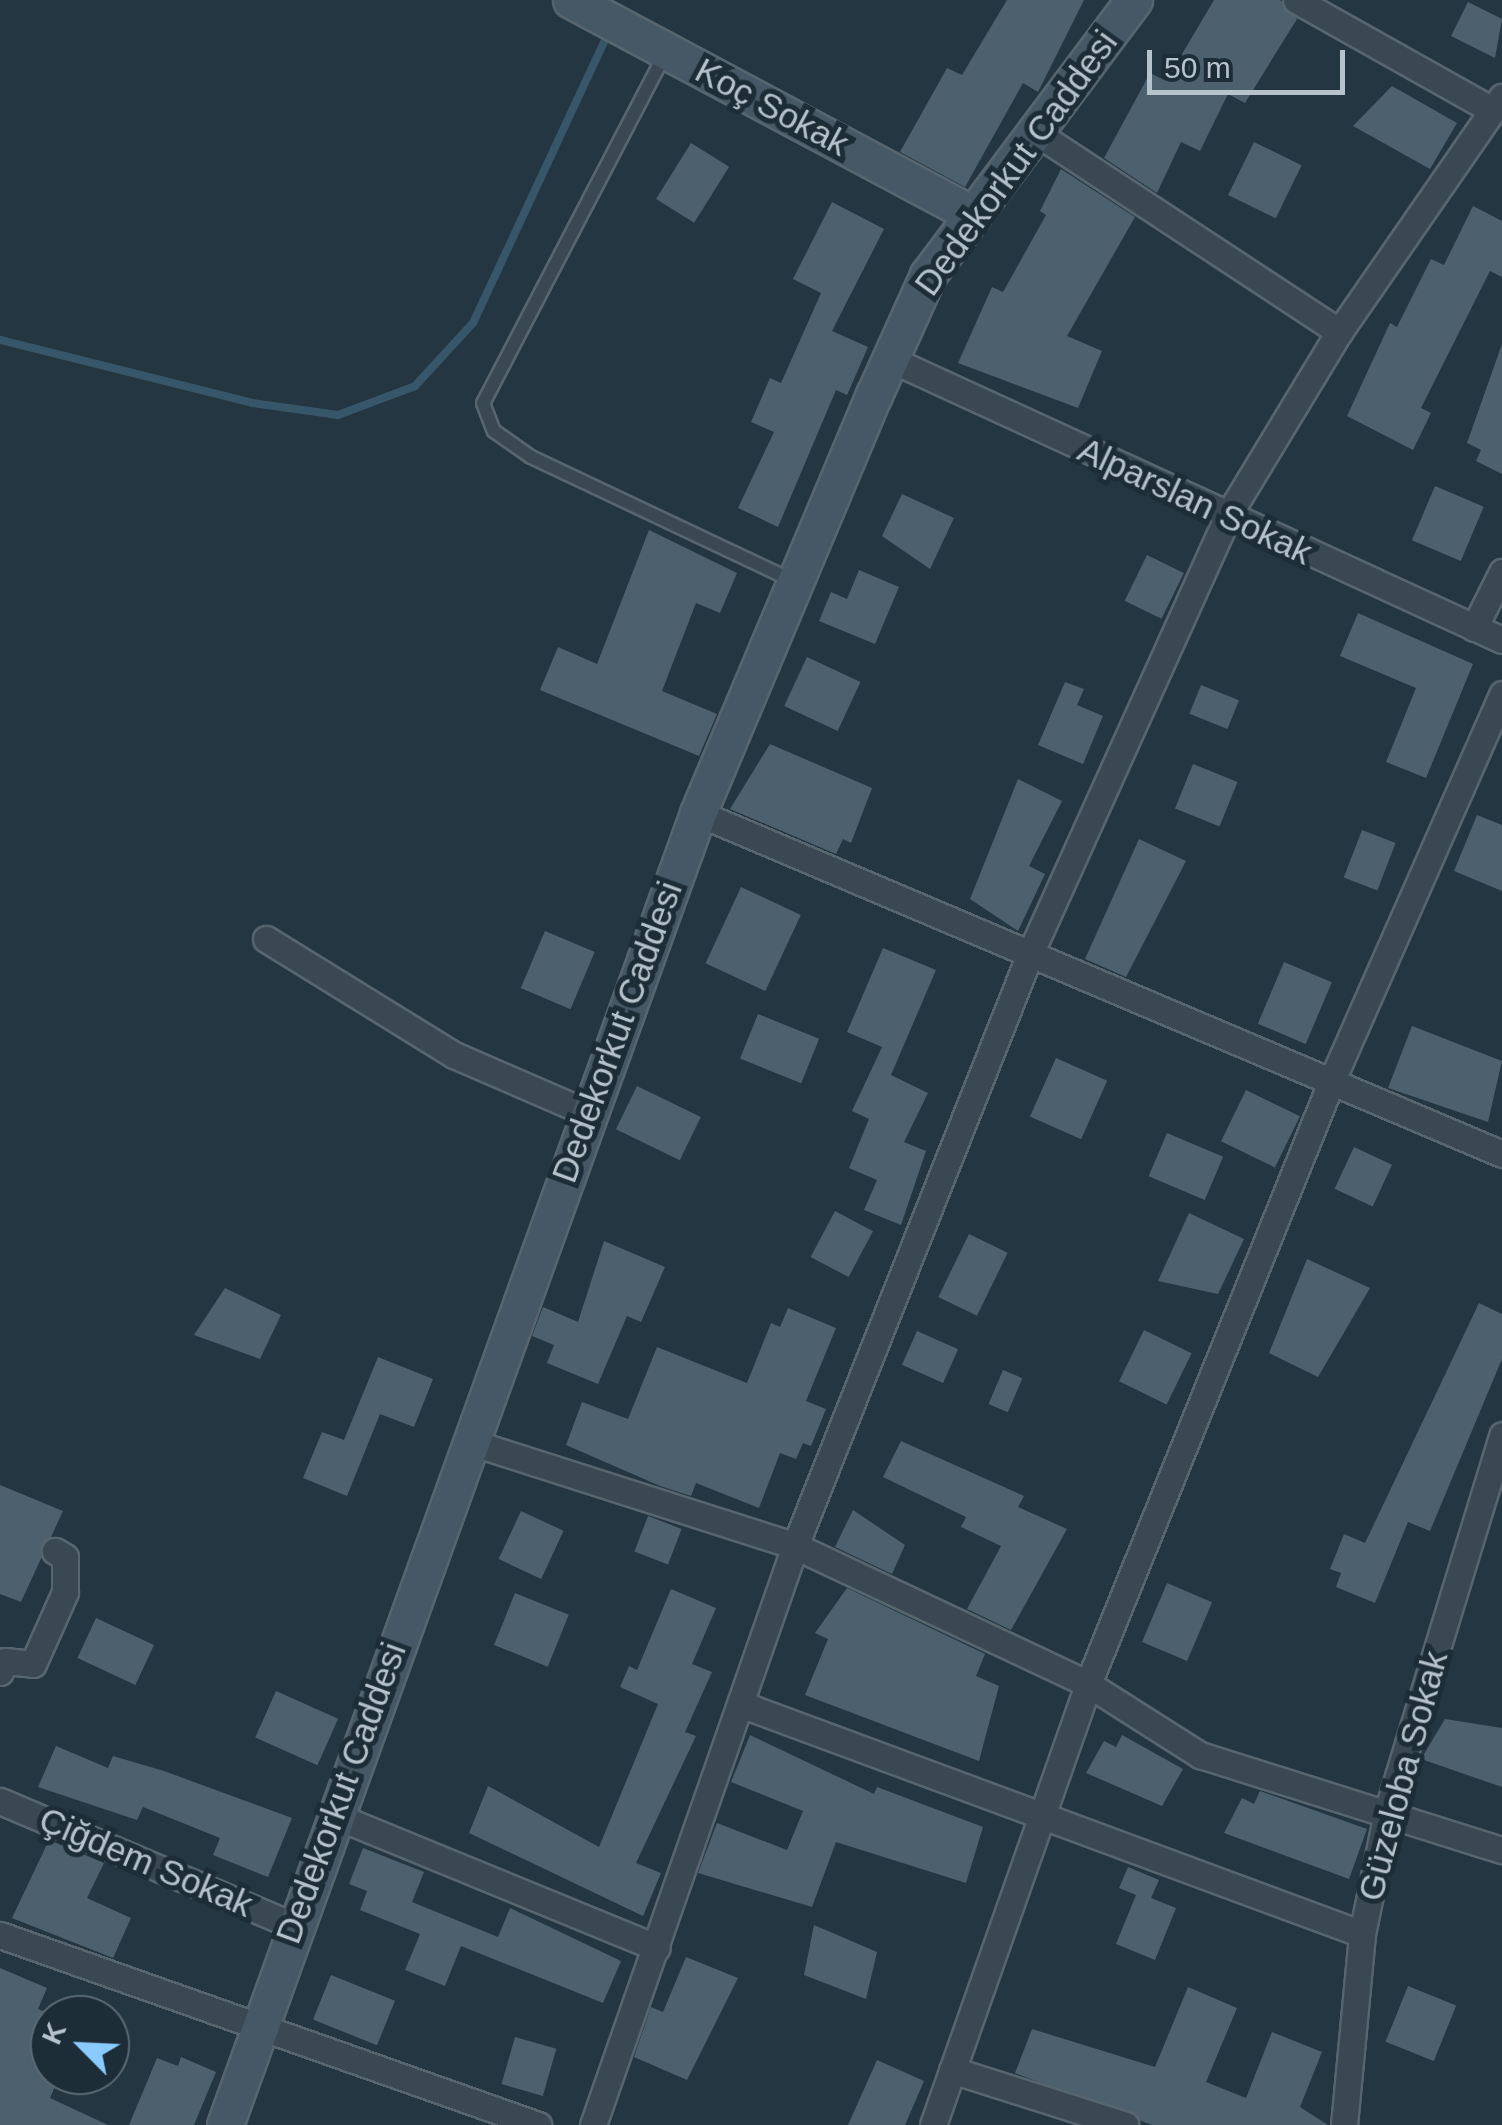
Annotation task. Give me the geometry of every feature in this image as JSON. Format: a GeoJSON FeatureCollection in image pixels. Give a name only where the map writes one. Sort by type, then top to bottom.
{"type":"FeatureCollection","features":[{"type":"Feature","properties":{"kind":"street","name":"Dedekorkut Caddesi"},"geometry":{"type":"LineString","coordinates":[[225,2125],[331,1814],[698,813],[890,359],[928,275],[1134,0]]}},
{"type":"Feature","properties":{"kind":"street"},"geometry":{"type":"LineString","coordinates":[[592,2125],[743,1705],[795,1546],[1030,954],[1227,518],[1339,332],[1496,103],[1296,0]]}},
{"type":"Feature","properties":{"kind":"street","name":"Koç Sokak"},"geometry":{"type":"LineString","coordinates":[[584,6],[973,215]]}},
{"type":"Feature","properties":{"kind":"street"},"geometry":{"type":"LineString","coordinates":[[1035,132],[1339,332]]}},
{"type":"Feature","properties":{"kind":"street","name":"Alparslan Sokak"},"geometry":{"type":"LineString","coordinates":[[890,359],[1227,518],[1502,640]]}},
{"type":"Feature","properties":{"kind":"street"},"geometry":{"type":"LineString","coordinates":[[1474,628],[1502,572]]}},
{"type":"Feature","properties":{"kind":"street"},"geometry":{"type":"LineString","coordinates":[[933,2125],[1088,1684],[1332,1080],[1502,694]]}},
{"type":"Feature","properties":{"kind":"street"},"geometry":{"type":"LineString","coordinates":[[698,813],[1502,1154]]}},
{"type":"Feature","properties":{"kind":"street"},"geometry":{"type":"LineString","coordinates":[[266,939],[454,1056],[586,1112]]}},
{"type":"Feature","properties":{"kind":"street","name":"Güzeloba Sokak"},"geometry":{"type":"LineString","coordinates":[[1344,2125],[1362,1934],[1388,1809],[1502,1435]]}},
{"type":"Feature","properties":{"kind":"street"},"geometry":{"type":"LineString","coordinates":[[470,1442],[795,1546],[1088,1684],[1200,1755],[1388,1809],[1502,1850]]}},
{"type":"Feature","properties":{"kind":"street"},"geometry":{"type":"LineString","coordinates":[[2,1663],[33,1664],[65,1592],[65,1557],[55,1551]]}},
{"type":"Feature","properties":{"kind":"street"},"geometry":{"type":"LineString","coordinates":[[743,1705],[1040,1821],[1362,1934]]}},
{"type":"Feature","properties":{"kind":"street","name":"Çiğdem Sokak"},"geometry":{"type":"LineString","coordinates":[[0,1800],[292,1925]]}},
{"type":"Feature","properties":{"kind":"street"},"geometry":{"type":"LineString","coordinates":[[331,1814],[657,1948]]}},
{"type":"Feature","properties":{"kind":"street"},"geometry":{"type":"LineString","coordinates":[[0,1934],[538,2125]]}},
{"type":"Feature","properties":{"kind":"street"},"geometry":{"type":"LineString","coordinates":[[952,2070],[1125,2125]]}},
{"type":"Feature","properties":{"kind":"lane"},"geometry":{"type":"LineString","coordinates":[[667,50],[483,403],[494,431],[531,457],[795,582]]}},
{"type":"Feature","properties":{"kind":"building"},"geometry":{"type":"Polygon","coordinates":[[[1007,0],[1084,0],[1038,92],[1023,83],[965,187],[900,152],[947,68],[962,75],[1007,0]]]}},
{"type":"Feature","properties":{"kind":"building"},"geometry":{"type":"Polygon","coordinates":[[[1214,0],[1280,0],[1297,19],[1245,103],[1228,94],[1200,151],[1181,142],[1157,193],[1104,158],[1150,73],[1166,81],[1214,0]]]}},
{"type":"Feature","properties":{"kind":"building"},"geometry":{"type":"Polygon","coordinates":[[[1468,2],[1502,19],[1495,58],[1451,36],[1468,2]]]}},
{"type":"Feature","properties":{"kind":"building"},"geometry":{"type":"Polygon","coordinates":[[[1392,86],[1457,123],[1430,169],[1353,126],[1392,86]]]}},
{"type":"Feature","properties":{"kind":"building"},"geometry":{"type":"Polygon","coordinates":[[[1254,142],[1302,165],[1276,218],[1228,195],[1254,142]]]}},
{"type":"Feature","properties":{"kind":"building"},"geometry":{"type":"Polygon","coordinates":[[[691,143],[729,167],[694,223],[656,199],[691,143]]]}},
{"type":"Feature","properties":{"kind":"building"},"geometry":{"type":"Polygon","coordinates":[[[1061,169],[1135,217],[1067,336],[1102,351],[1078,408],[958,363],[992,287],[1003,292],[1046,215],[1040,211],[1061,169]]]}},
{"type":"Feature","properties":{"kind":"building"},"geometry":{"type":"Polygon","coordinates":[[[832,202],[884,229],[832,331],[868,347],[847,395],[836,390],[778,527],[738,508],[774,432],[751,422],[770,378],[781,383],[821,293],[793,279],[832,202]]]}},
{"type":"Feature","properties":{"kind":"building"},"geometry":{"type":"Polygon","coordinates":[[[1473,206],[1502,221],[1502,277],[1490,271],[1421,408],[1431,413],[1413,450],[1347,416],[1390,323],[1397,327],[1431,259],[1444,265],[1473,206]]]}},
{"type":"Feature","properties":{"kind":"building"},"geometry":{"type":"Polygon","coordinates":[[[1502,344],[1502,474],[1476,461],[1481,450],[1467,443],[1502,344]]]}},
{"type":"Feature","properties":{"kind":"building"},"geometry":{"type":"Polygon","coordinates":[[[1435,486],[1484,507],[1461,561],[1412,540],[1435,486]]]}},
{"type":"Feature","properties":{"kind":"building"},"geometry":{"type":"Polygon","coordinates":[[[902,494],[954,518],[930,569],[882,536],[902,494]]]}},
{"type":"Feature","properties":{"kind":"building"},"geometry":{"type":"Polygon","coordinates":[[[649,530],[737,573],[720,613],[696,603],[662,691],[717,714],[699,756],[540,690],[558,647],[597,664],[649,530]]]}},
{"type":"Feature","properties":{"kind":"building"},"geometry":{"type":"Polygon","coordinates":[[[1147,555],[1184,573],[1161,619],[1125,601],[1147,555]]]}},
{"type":"Feature","properties":{"kind":"building"},"geometry":{"type":"Polygon","coordinates":[[[859,570],[899,587],[875,644],[819,621],[831,592],[847,599],[859,570]]]}},
{"type":"Feature","properties":{"kind":"building"},"geometry":{"type":"Polygon","coordinates":[[[1358,613],[1473,664],[1426,778],[1386,762],[1416,688],[1340,656],[1358,613]]]}},
{"type":"Feature","properties":{"kind":"building"},"geometry":{"type":"Polygon","coordinates":[[[807,657],[860,682],[838,731],[784,706],[807,657]]]}},
{"type":"Feature","properties":{"kind":"building"},"geometry":{"type":"Polygon","coordinates":[[[1065,682],[1084,689],[1077,705],[1103,716],[1083,764],[1038,745],[1065,682]]]}},
{"type":"Feature","properties":{"kind":"building"},"geometry":{"type":"Polygon","coordinates":[[[1201,685],[1239,700],[1227,729],[1189,714],[1201,685]]]}},
{"type":"Feature","properties":{"kind":"building"},"geometry":{"type":"Polygon","coordinates":[[[770,744],[872,788],[851,843],[843,839],[836,854],[730,809],[770,744]]]}},
{"type":"Feature","properties":{"kind":"building"},"geometry":{"type":"Polygon","coordinates":[[[1193,764],[1238,782],[1220,826],[1175,809],[1193,764]]]}},
{"type":"Feature","properties":{"kind":"building"},"geometry":{"type":"Polygon","coordinates":[[[1018,779],[1062,801],[1029,866],[1045,874],[1018,931],[970,899],[1018,779]]]}},
{"type":"Feature","properties":{"kind":"building"},"geometry":{"type":"Polygon","coordinates":[[[1477,815],[1502,825],[1502,891],[1454,871],[1477,815]]]}},
{"type":"Feature","properties":{"kind":"building"},"geometry":{"type":"Polygon","coordinates":[[[1362,830],[1396,843],[1377,891],[1344,878],[1362,830]]]}},
{"type":"Feature","properties":{"kind":"building"},"geometry":{"type":"Polygon","coordinates":[[[1139,839],[1186,861],[1126,977],[1085,959],[1139,839]]]}},
{"type":"Feature","properties":{"kind":"building"},"geometry":{"type":"Polygon","coordinates":[[[741,887],[801,915],[765,991],[706,963],[741,887]]]}},
{"type":"Feature","properties":{"kind":"building"},"geometry":{"type":"Polygon","coordinates":[[[545,931],[595,952],[570,1009],[521,988],[545,931]]]}},
{"type":"Feature","properties":{"kind":"building"},"geometry":{"type":"Polygon","coordinates":[[[883,948],[936,970],[891,1075],[928,1093],[904,1142],[926,1151],[901,1225],[864,1210],[877,1180],[849,1168],[869,1119],[852,1111],[882,1047],[847,1032],[883,948]]]}},
{"type":"Feature","properties":{"kind":"building"},"geometry":{"type":"Polygon","coordinates":[[[1284,962],[1332,982],[1306,1044],[1258,1024],[1284,962]]]}},
{"type":"Feature","properties":{"kind":"building"},"geometry":{"type":"Polygon","coordinates":[[[758,1014],[819,1039],[801,1083],[740,1059],[758,1014]]]}},
{"type":"Feature","properties":{"kind":"building"},"geometry":{"type":"Polygon","coordinates":[[[1412,1026],[1502,1061],[1488,1122],[1388,1088],[1412,1026]]]}},
{"type":"Feature","properties":{"kind":"building"},"geometry":{"type":"Polygon","coordinates":[[[1056,1058],[1107,1081],[1081,1139],[1030,1116],[1056,1058]]]}},
{"type":"Feature","properties":{"kind":"building"},"geometry":{"type":"Polygon","coordinates":[[[637,1086],[701,1117],[680,1160],[616,1129],[637,1086]]]}},
{"type":"Feature","properties":{"kind":"building"},"geometry":{"type":"Polygon","coordinates":[[[1246,1090],[1300,1116],[1275,1168],[1221,1141],[1246,1090]]]}},
{"type":"Feature","properties":{"kind":"building"},"geometry":{"type":"Polygon","coordinates":[[[1167,1133],[1223,1157],[1205,1200],[1149,1176],[1167,1133]]]}},
{"type":"Feature","properties":{"kind":"building"},"geometry":{"type":"Polygon","coordinates":[[[1354,1147],[1392,1165],[1373,1206],[1335,1189],[1354,1147]]]}},
{"type":"Feature","properties":{"kind":"building"},"geometry":{"type":"Polygon","coordinates":[[[835,1211],[873,1231],[849,1277],[811,1257],[835,1211]]]}},
{"type":"Feature","properties":{"kind":"building"},"geometry":{"type":"Polygon","coordinates":[[[1189,1213],[1244,1239],[1218,1294],[1158,1281],[1189,1213]]]}},
{"type":"Feature","properties":{"kind":"building"},"geometry":{"type":"Polygon","coordinates":[[[969,1234],[1008,1253],[977,1316],[938,1297],[969,1234]]]}},
{"type":"Feature","properties":{"kind":"building"},"geometry":{"type":"Polygon","coordinates":[[[604,1241],[665,1267],[641,1322],[627,1316],[598,1384],[547,1363],[554,1345],[532,1336],[543,1307],[578,1322],[604,1241]]]}},
{"type":"Feature","properties":{"kind":"building"},"geometry":{"type":"Polygon","coordinates":[[[1307,1259],[1370,1288],[1318,1377],[1269,1353],[1307,1259]]]}},
{"type":"Feature","properties":{"kind":"building"},"geometry":{"type":"Polygon","coordinates":[[[225,1288],[281,1315],[260,1359],[194,1335],[225,1288]]]}},
{"type":"Feature","properties":{"kind":"building"},"geometry":{"type":"Polygon","coordinates":[[[1479,1303],[1502,1314],[1502,1359],[1430,1531],[1408,1522],[1375,1603],[1336,1587],[1341,1573],[1330,1569],[1344,1534],[1365,1543],[1479,1303]]]}},
{"type":"Feature","properties":{"kind":"building"},"geometry":{"type":"Polygon","coordinates":[[[788,1308],[836,1328],[806,1401],[826,1409],[811,1446],[803,1443],[796,1459],[780,1453],[759,1508],[696,1483],[691,1496],[660,1486],[566,1445],[582,1402],[628,1419],[657,1347],[747,1383],[771,1323],[780,1327],[788,1308]]]}},
{"type":"Feature","properties":{"kind":"building"},"geometry":{"type":"Polygon","coordinates":[[[1144,1330],[1192,1353],[1167,1404],[1119,1381],[1144,1330]]]}},
{"type":"Feature","properties":{"kind":"building"},"geometry":{"type":"Polygon","coordinates":[[[917,1331],[958,1349],[943,1383],[902,1365],[917,1331]]]}},
{"type":"Feature","properties":{"kind":"building"},"geometry":{"type":"Polygon","coordinates":[[[378,1357],[433,1379],[414,1427],[380,1414],[347,1496],[303,1478],[322,1432],[344,1440],[378,1357]]]}},
{"type":"Feature","properties":{"kind":"building"},"geometry":{"type":"Polygon","coordinates":[[[1003,1370],[1022,1378],[1008,1412],[989,1404],[1003,1370]]]}},
{"type":"Feature","properties":{"kind":"building"},"geometry":{"type":"Polygon","coordinates":[[[901,1441],[1024,1496],[1018,1507],[1067,1529],[1011,1630],[967,1609],[1001,1546],[961,1527],[966,1517],[883,1477],[901,1441]]]}},
{"type":"Feature","properties":{"kind":"building"},"geometry":{"type":"Polygon","coordinates":[[[0,1485],[63,1511],[21,1602],[0,1594],[0,1485]]]}},
{"type":"Feature","properties":{"kind":"building"},"geometry":{"type":"Polygon","coordinates":[[[853,1510],[905,1545],[892,1574],[835,1547],[853,1510]]]}},
{"type":"Feature","properties":{"kind":"building"},"geometry":{"type":"Polygon","coordinates":[[[521,1511],[564,1531],[541,1579],[499,1559],[521,1511]]]}},
{"type":"Feature","properties":{"kind":"building"},"geometry":{"type":"Polygon","coordinates":[[[648,1516],[682,1529],[668,1564],[634,1551],[648,1516]]]}},
{"type":"Feature","properties":{"kind":"building"},"geometry":{"type":"Polygon","coordinates":[[[1167,1583],[1212,1602],[1187,1661],[1142,1642],[1167,1583]]]}},
{"type":"Feature","properties":{"kind":"building"},"geometry":{"type":"Polygon","coordinates":[[[847,1588],[985,1654],[976,1676],[999,1686],[979,1761],[805,1695],[828,1639],[815,1633],[847,1588]]]}},
{"type":"Feature","properties":{"kind":"building"},"geometry":{"type":"Polygon","coordinates":[[[671,1589],[716,1608],[692,1664],[712,1672],[685,1732],[696,1736],[636,1863],[661,1873],[643,1916],[469,1833],[488,1786],[599,1847],[658,1704],[620,1687],[629,1666],[637,1670],[671,1589]]]}},
{"type":"Feature","properties":{"kind":"building"},"geometry":{"type":"Polygon","coordinates":[[[515,1593],[569,1615],[548,1667],[494,1645],[515,1593]]]}},
{"type":"Feature","properties":{"kind":"building"},"geometry":{"type":"Polygon","coordinates":[[[96,1618],[154,1645],[135,1685],[77,1658],[96,1618]]]}},
{"type":"Feature","properties":{"kind":"building"},"geometry":{"type":"Polygon","coordinates":[[[276,1691],[338,1719],[317,1765],[255,1738],[276,1691]]]}},
{"type":"Feature","properties":{"kind":"building"},"geometry":{"type":"Polygon","coordinates":[[[1445,1719],[1502,1728],[1502,1787],[1421,1759],[1445,1719]]]}},
{"type":"Feature","properties":{"kind":"building"},"geometry":{"type":"Polygon","coordinates":[[[750,1735],[874,1794],[877,1787],[983,1827],[966,1883],[836,1842],[812,1907],[698,1873],[717,1823],[787,1850],[803,1811],[731,1782],[750,1735]]]}},
{"type":"Feature","properties":{"kind":"building"},"geometry":{"type":"Polygon","coordinates":[[[1122,1735],[1183,1769],[1162,1806],[1086,1773],[1104,1741],[1116,1747],[1122,1735]]]}},
{"type":"Feature","properties":{"kind":"building"},"geometry":{"type":"Polygon","coordinates":[[[56,1746],[108,1768],[113,1756],[164,1771],[292,1818],[268,1877],[213,1855],[220,1838],[143,1807],[137,1820],[38,1787],[56,1746]]]}},
{"type":"Feature","properties":{"kind":"building"},"geometry":{"type":"Polygon","coordinates":[[[1260,1791],[1367,1829],[1349,1879],[1224,1833],[1242,1798],[1254,1804],[1260,1791]]]}},
{"type":"Feature","properties":{"kind":"building"},"geometry":{"type":"Polygon","coordinates":[[[49,1840],[104,1863],[87,1898],[131,1918],[113,1958],[12,1918],[49,1840]]]}},
{"type":"Feature","properties":{"kind":"building"},"geometry":{"type":"Polygon","coordinates":[[[363,1848],[424,1872],[412,1902],[498,1937],[510,1908],[621,1961],[603,2003],[461,1946],[445,1986],[405,1970],[420,1934],[360,1910],[367,1891],[349,1884],[363,1848]]]}},
{"type":"Feature","properties":{"kind":"building"},"geometry":{"type":"Polygon","coordinates":[[[1128,1867],[1159,1880],[1151,1898],[1176,1908],[1155,1960],[1116,1944],[1136,1895],[1119,1888],[1128,1867]]]}},
{"type":"Feature","properties":{"kind":"building"},"geometry":{"type":"Polygon","coordinates":[[[814,1925],[877,1952],[866,1999],[804,1975],[814,1925]]]}},
{"type":"Feature","properties":{"kind":"building"},"geometry":{"type":"Polygon","coordinates":[[[686,1957],[738,1978],[687,2080],[634,2057],[651,2007],[663,2012],[686,1957]]]}},
{"type":"Feature","properties":{"kind":"building"},"geometry":{"type":"Polygon","coordinates":[[[0,1968],[47,1988],[44,1995],[30,1995],[30,2095],[51,2095],[50,2098],[108,2125],[0,2125],[0,1968]]]}},
{"type":"Feature","properties":{"kind":"building"},"geometry":{"type":"Polygon","coordinates":[[[331,1975],[395,2001],[377,2045],[313,2020],[331,1975]]]}},
{"type":"Feature","properties":{"kind":"building"},"geometry":{"type":"Polygon","coordinates":[[[1408,1986],[1456,2005],[1434,2061],[1386,2042],[1408,1986]]]}},
{"type":"Feature","properties":{"kind":"building"},"geometry":{"type":"Polygon","coordinates":[[[1188,1987],[1237,2008],[1206,2082],[1246,2098],[1272,2032],[1322,2052],[1300,2107],[1328,2125],[1152,2125],[1015,2073],[1032,2029],[1155,2067],[1188,1987]]]}},
{"type":"Feature","properties":{"kind":"building"},"geometry":{"type":"Polygon","coordinates":[[[515,2037],[556,2049],[543,2096],[501,2084],[515,2037]]]}},
{"type":"Feature","properties":{"kind":"building"},"geometry":{"type":"Polygon","coordinates":[[[181,2057],[216,2072],[194,2125],[129,2125],[157,2058],[178,2066],[181,2057]]]}},
{"type":"Feature","properties":{"kind":"building"},"geometry":{"type":"Polygon","coordinates":[[[877,2060],[924,2081],[905,2125],[848,2125],[877,2060]]]}},
{"type":"Feature","properties":{"kind":"waterway"},"geometry":{"type":"LineString","coordinates":[[0,340],[252,403],[338,415],[415,386],[473,323],[609,31]]}}]}
